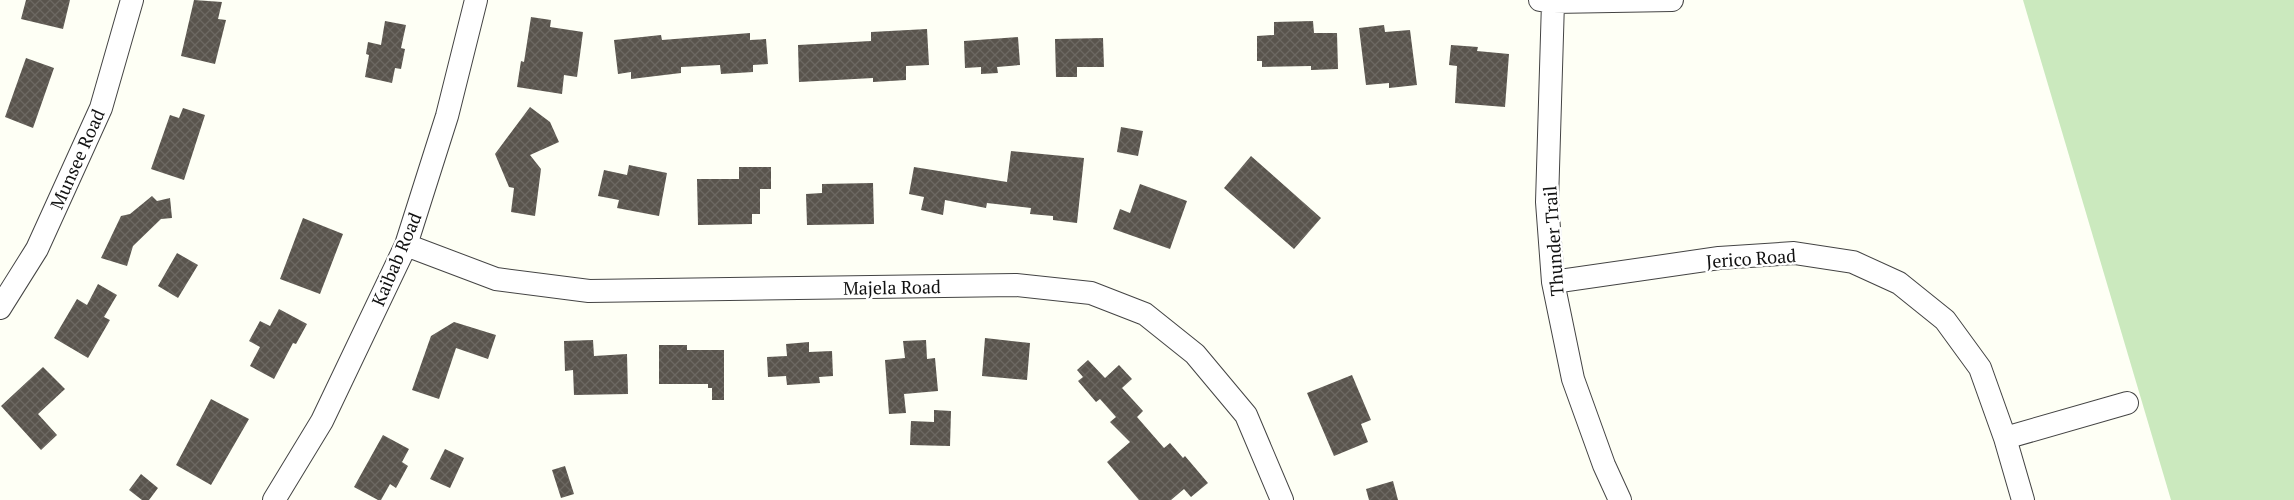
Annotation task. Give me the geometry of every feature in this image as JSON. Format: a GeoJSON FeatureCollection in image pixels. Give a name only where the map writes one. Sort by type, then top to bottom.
{"type":"FeatureCollection","features":[{"type":"Feature","properties":{"kind":"street","name":"Munsee Road"},"geometry":{"type":"LineString","coordinates":[[0,308],[37,249],[101,108],[132,0]]}},
{"type":"Feature","properties":{"kind":"street","name":"Kaibab Road"},"geometry":{"type":"LineString","coordinates":[[274,500],[322,421],[406,245],[447,116],[476,0]]}},
{"type":"Feature","properties":{"kind":"street"},"geometry":{"type":"LineString","coordinates":[[1546,1],[1672,0]]}},
{"type":"Feature","properties":{"kind":"street","name":"Thunder Trail"},"geometry":{"type":"LineString","coordinates":[[1546,1],[1547,202],[1553,282],[1573,380],[1604,465],[1620,500]]}},
{"type":"Feature","properties":{"kind":"street","name":"Majela Road"},"geometry":{"type":"LineString","coordinates":[[406,245],[496,279],[589,291],[1016,285],[1091,293],[1145,314],[1195,354],[1246,415],[1282,500]]}},
{"type":"Feature","properties":{"kind":"street","name":"Jerico Road"},"geometry":{"type":"LineString","coordinates":[[1553,282],[1719,258],[1794,253],[1853,262],[1900,283],[1945,320],[1980,368],[2005,438],[2023,500]]}},
{"type":"Feature","properties":{"kind":"street"},"geometry":{"type":"LineString","coordinates":[[2005,438],[2127,403]]}},
{"type":"Feature","properties":{"kind":"green space"},"geometry":{"type":"Polygon","coordinates":[[[2023,0],[2294,0],[2294,500],[2171,500],[2023,0]]]}},
{"type":"Feature","properties":{"kind":"building"},"geometry":{"type":"Polygon","coordinates":[[[26,0],[70,0],[63,29],[21,19],[26,0]]]}},
{"type":"Feature","properties":{"kind":"building"},"geometry":{"type":"Polygon","coordinates":[[[194,0],[222,2],[218,19],[226,20],[215,64],[181,56],[194,0]]]}},
{"type":"Feature","properties":{"kind":"building"},"geometry":{"type":"Polygon","coordinates":[[[531,17],[551,20],[550,27],[583,32],[577,77],[564,75],[562,94],[517,87],[521,61],[524,62],[531,17]]]}},
{"type":"Feature","properties":{"kind":"building"},"geometry":{"type":"Polygon","coordinates":[[[385,21],[406,25],[401,48],[405,49],[401,69],[395,68],[392,83],[365,77],[369,55],[366,54],[368,42],[381,45],[385,21]]]}},
{"type":"Feature","properties":{"kind":"building"},"geometry":{"type":"Polygon","coordinates":[[[1313,21],[1314,33],[1337,33],[1338,69],[1311,70],[1311,66],[1262,67],[1262,61],[1257,61],[1257,36],[1274,35],[1274,22],[1313,21]]]}},
{"type":"Feature","properties":{"kind":"building"},"geometry":{"type":"Polygon","coordinates":[[[1384,25],[1385,32],[1410,30],[1417,85],[1389,88],[1389,83],[1366,85],[1359,28],[1384,25]]]}},
{"type":"Feature","properties":{"kind":"building"},"geometry":{"type":"Polygon","coordinates":[[[927,29],[929,65],[906,66],[906,80],[873,82],[873,78],[799,82],[798,45],[871,41],[871,32],[927,29]]]}},
{"type":"Feature","properties":{"kind":"building"},"geometry":{"type":"Polygon","coordinates":[[[750,33],[750,40],[766,39],[768,64],[753,65],[753,72],[721,74],[720,65],[681,67],[681,73],[631,79],[631,72],[618,74],[614,40],[661,35],[662,40],[750,33]]]}},
{"type":"Feature","properties":{"kind":"building"},"geometry":{"type":"Polygon","coordinates":[[[1018,37],[1020,65],[997,67],[998,73],[981,74],[981,67],[965,68],[964,41],[1018,37]]]}},
{"type":"Feature","properties":{"kind":"building"},"geometry":{"type":"Polygon","coordinates":[[[1103,38],[1104,67],[1077,67],[1077,77],[1056,77],[1055,39],[1103,38]]]}},
{"type":"Feature","properties":{"kind":"building"},"geometry":{"type":"Polygon","coordinates":[[[1451,45],[1478,47],[1477,51],[1509,54],[1505,107],[1455,103],[1457,66],[1449,65],[1451,45]]]}},
{"type":"Feature","properties":{"kind":"building"},"geometry":{"type":"Polygon","coordinates":[[[26,58],[54,68],[33,128],[5,117],[26,58]]]}},
{"type":"Feature","properties":{"kind":"building"},"geometry":{"type":"Polygon","coordinates":[[[530,107],[550,122],[559,142],[530,155],[541,169],[535,216],[511,212],[514,188],[509,187],[495,154],[530,107]]]}},
{"type":"Feature","properties":{"kind":"building"},"geometry":{"type":"Polygon","coordinates":[[[183,108],[205,115],[184,180],[151,169],[170,115],[179,118],[183,108]]]}},
{"type":"Feature","properties":{"kind":"building"},"geometry":{"type":"Polygon","coordinates":[[[1121,127],[1143,131],[1138,156],[1117,152],[1121,127]]]}},
{"type":"Feature","properties":{"kind":"building"},"geometry":{"type":"Polygon","coordinates":[[[1011,151],[1084,158],[1077,223],[1053,220],[1053,216],[1030,214],[1031,208],[987,203],[986,208],[945,200],[943,215],[921,210],[924,197],[909,194],[914,167],[1007,182],[1011,151]]]}},
{"type":"Feature","properties":{"kind":"building"},"geometry":{"type":"Polygon","coordinates":[[[1251,156],[1321,218],[1294,249],[1224,188],[1251,156]]]}},
{"type":"Feature","properties":{"kind":"building"},"geometry":{"type":"Polygon","coordinates":[[[629,165],[667,173],[659,216],[617,208],[619,200],[598,196],[604,170],[627,175],[629,165]]]}},
{"type":"Feature","properties":{"kind":"building"},"geometry":{"type":"Polygon","coordinates":[[[739,167],[771,167],[771,189],[760,189],[760,214],[752,214],[752,224],[698,225],[697,179],[739,179],[739,167]]]}},
{"type":"Feature","properties":{"kind":"building"},"geometry":{"type":"Polygon","coordinates":[[[873,183],[874,224],[807,225],[806,194],[822,193],[822,184],[873,183]]]}},
{"type":"Feature","properties":{"kind":"building"},"geometry":{"type":"Polygon","coordinates":[[[1140,184],[1187,201],[1170,249],[1113,229],[1120,209],[1130,213],[1140,184]]]}},
{"type":"Feature","properties":{"kind":"building"},"geometry":{"type":"Polygon","coordinates":[[[152,196],[157,201],[170,198],[172,218],[161,219],[133,246],[127,266],[101,258],[121,216],[130,214],[152,196]]]}},
{"type":"Feature","properties":{"kind":"building"},"geometry":{"type":"Polygon","coordinates":[[[303,218],[343,234],[320,294],[280,279],[303,218]]]}},
{"type":"Feature","properties":{"kind":"building"},"geometry":{"type":"Polygon","coordinates":[[[177,253],[198,265],[178,298],[158,286],[177,253]]]}},
{"type":"Feature","properties":{"kind":"building"},"geometry":{"type":"Polygon","coordinates":[[[98,284],[117,295],[104,317],[110,320],[88,358],[54,338],[77,299],[87,305],[98,284]]]}},
{"type":"Feature","properties":{"kind":"building"},"geometry":{"type":"Polygon","coordinates":[[[279,309],[307,324],[296,344],[293,343],[274,379],[250,366],[260,347],[249,341],[260,321],[270,326],[279,309]]]}},
{"type":"Feature","properties":{"kind":"building"},"geometry":{"type":"Polygon","coordinates":[[[454,322],[496,335],[488,359],[456,348],[439,399],[412,390],[431,336],[454,322]]]}},
{"type":"Feature","properties":{"kind":"building"},"geometry":{"type":"Polygon","coordinates":[[[985,338],[1030,343],[1027,380],[982,376],[985,338]]]}},
{"type":"Feature","properties":{"kind":"building"},"geometry":{"type":"Polygon","coordinates":[[[593,340],[594,356],[627,354],[628,394],[574,395],[573,370],[565,371],[564,341],[593,340]]]}},
{"type":"Feature","properties":{"kind":"building"},"geometry":{"type":"Polygon","coordinates":[[[926,340],[927,359],[935,358],[938,391],[904,394],[906,413],[889,414],[885,360],[905,358],[903,341],[926,340]]]}},
{"type":"Feature","properties":{"kind":"building"},"geometry":{"type":"Polygon","coordinates":[[[809,342],[809,352],[832,351],[833,376],[819,377],[820,383],[787,385],[786,376],[768,377],[767,357],[787,356],[786,344],[809,342]]]}},
{"type":"Feature","properties":{"kind":"building"},"geometry":{"type":"Polygon","coordinates":[[[659,345],[687,345],[687,350],[724,350],[724,400],[712,400],[712,388],[708,388],[708,384],[659,384],[659,345]]]}},
{"type":"Feature","properties":{"kind":"building"},"geometry":{"type":"Polygon","coordinates":[[[1088,360],[1105,378],[1119,365],[1132,379],[1122,388],[1143,411],[1137,417],[1164,448],[1170,443],[1183,458],[1185,456],[1208,483],[1191,497],[1184,489],[1171,500],[1139,500],[1107,462],[1130,442],[1110,422],[1116,417],[1100,399],[1096,402],[1078,381],[1083,377],[1077,370],[1088,360]]]}},
{"type":"Feature","properties":{"kind":"building"},"geometry":{"type":"Polygon","coordinates":[[[43,367],[65,389],[38,414],[57,435],[41,450],[1,406],[43,367]]]}},
{"type":"Feature","properties":{"kind":"building"},"geometry":{"type":"Polygon","coordinates":[[[1352,375],[1371,420],[1361,424],[1368,442],[1334,456],[1307,393],[1352,375]]]}},
{"type":"Feature","properties":{"kind":"building"},"geometry":{"type":"Polygon","coordinates":[[[211,399],[249,419],[211,485],[176,465],[211,399]]]}},
{"type":"Feature","properties":{"kind":"building"},"geometry":{"type":"Polygon","coordinates":[[[934,410],[951,411],[950,446],[910,445],[911,421],[934,422],[934,410]]]}},
{"type":"Feature","properties":{"kind":"building"},"geometry":{"type":"Polygon","coordinates":[[[383,435],[409,449],[402,462],[408,466],[396,488],[390,484],[381,500],[378,500],[354,487],[383,435]]]}},
{"type":"Feature","properties":{"kind":"building"},"geometry":{"type":"Polygon","coordinates":[[[445,449],[464,458],[450,488],[430,479],[445,449]]]}},
{"type":"Feature","properties":{"kind":"building"},"geometry":{"type":"Polygon","coordinates":[[[565,466],[574,494],[561,498],[552,470],[565,466]]]}},
{"type":"Feature","properties":{"kind":"building"},"geometry":{"type":"Polygon","coordinates":[[[141,474],[158,488],[149,500],[142,500],[129,490],[141,474]]]}},
{"type":"Feature","properties":{"kind":"building"},"geometry":{"type":"Polygon","coordinates":[[[1393,481],[1398,500],[1369,500],[1366,489],[1393,481]]]}}]}
